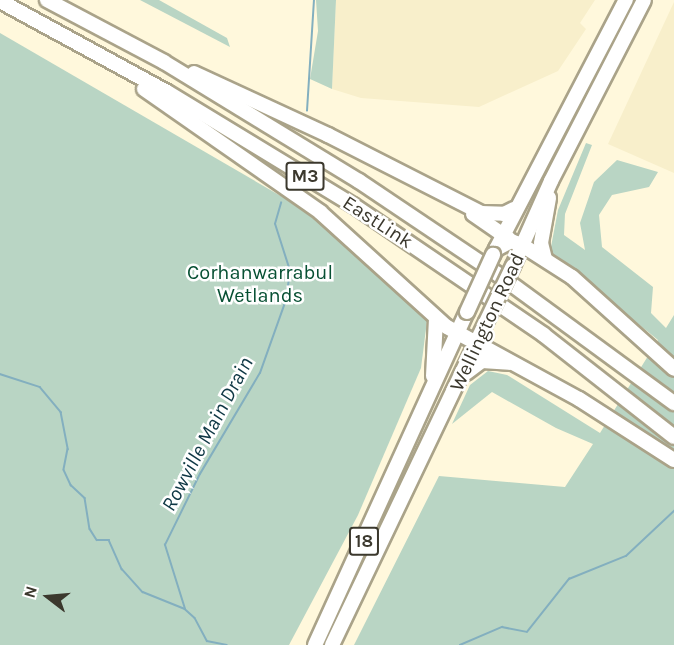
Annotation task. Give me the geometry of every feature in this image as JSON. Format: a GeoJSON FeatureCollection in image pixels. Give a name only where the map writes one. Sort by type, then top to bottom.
{"type":"FeatureCollection","features":[{"type":"Feature","properties":{"kind":"highway","name":"EastLink"},"geometry":{"type":"LineString","coordinates":[[47,0],[164,62],[368,187],[499,275],[674,403]]}},
{"type":"Feature","properties":{"kind":"highway","name":"Wellington Road"},"geometry":{"type":"LineString","coordinates":[[315,645],[433,381],[474,332],[514,263],[512,240],[514,209],[626,0]]}},
{"type":"Feature","properties":{"kind":"highway","name":"Wellington Road"},"geometry":{"type":"LineString","coordinates":[[332,645],[462,377],[474,332],[465,316],[495,252],[512,240],[551,181],[644,0]]}},
{"type":"Feature","properties":{"kind":"highway","name":"EastLink"},"geometry":{"type":"LineString","coordinates":[[0,1],[115,65],[353,205],[544,335],[674,437]]}},
{"type":"Feature","properties":{"kind":"highway"},"geometry":{"type":"LineString","coordinates":[[164,62],[216,81],[462,205],[512,240],[545,259],[599,298],[674,369]]}},
{"type":"Feature","properties":{"kind":"highway"},"geometry":{"type":"LineString","coordinates":[[115,65],[320,212],[436,319],[474,332],[517,363],[674,460]]}},
{"type":"Feature","properties":{"kind":"highway"},"geometry":{"type":"LineString","coordinates":[[545,259],[541,243],[551,181]]}},
{"type":"Feature","properties":{"kind":"highway"},"geometry":{"type":"LineString","coordinates":[[462,205],[494,215],[514,209]]}},
{"type":"Feature","properties":{"kind":"highway"},"geometry":{"type":"LineString","coordinates":[[433,381],[436,319]]}},
{"type":"Feature","properties":{"kind":"highway"},"geometry":{"type":"LineString","coordinates":[[462,377],[482,361],[517,363]]}},
{"type":"Feature","properties":{"kind":"highway"},"geometry":{"type":"LineString","coordinates":[[335,602],[350,610]]}},
{"type":"Feature","properties":{"kind":"shaded area"},"geometry":{"type":"Polygon","coordinates":[[[336,0],[595,0],[580,23],[586,29],[558,71],[479,107],[361,98],[332,89],[336,0]]]}},
{"type":"Feature","properties":{"kind":"shaded area"},"geometry":{"type":"Polygon","coordinates":[[[674,2],[674,173],[608,144],[674,2]]]}},
{"type":"Feature","properties":{"kind":"green space"},"geometry":{"type":"Polygon","coordinates":[[[140,0],[159,0],[227,38],[230,47],[140,0]]]}},
{"type":"Feature","properties":{"kind":"green space"},"geometry":{"type":"Polygon","coordinates":[[[316,0],[336,0],[332,89],[310,79],[318,31],[316,0]]]}},
{"type":"Feature","properties":{"kind":"green space","name":"Corhanwarrabul Wetlands"},"geometry":{"type":"Polygon","coordinates":[[[0,33],[305,210],[427,321],[421,368],[358,515],[289,645],[0,645],[0,33]]]}},
{"type":"Feature","properties":{"kind":"green space"},"geometry":{"type":"Polygon","coordinates":[[[586,143],[592,145],[565,214],[564,235],[585,250],[580,223],[594,182],[617,160],[658,172],[649,187],[612,195],[599,215],[602,247],[653,287],[651,313],[666,328],[674,315],[674,645],[354,645],[439,476],[565,487],[593,444],[556,428],[492,392],[452,424],[470,385],[488,371],[507,375],[600,433],[658,340],[550,252],[558,210],[586,143]]]}},
{"type":"Feature","properties":{"kind":"waterway"},"geometry":{"type":"LineString","coordinates":[[307,111],[314,0]]}},
{"type":"Feature","properties":{"kind":"waterway","name":"Rowville Main Drain"},"geometry":{"type":"LineString","coordinates":[[185,609],[165,545],[200,474],[260,373],[286,300],[290,271],[275,224],[281,203]]}},
{"type":"Feature","properties":{"kind":"waterway"},"geometry":{"type":"LineString","coordinates":[[0,374],[40,387],[61,412],[68,449],[64,470],[71,485],[85,498],[90,529],[97,540],[109,540],[122,569],[143,592],[185,609],[195,618],[207,641],[227,645]]}},
{"type":"Feature","properties":{"kind":"waterway"},"geometry":{"type":"LineString","coordinates":[[460,645],[502,627],[527,632],[569,579],[626,556],[674,511]]}}]}
